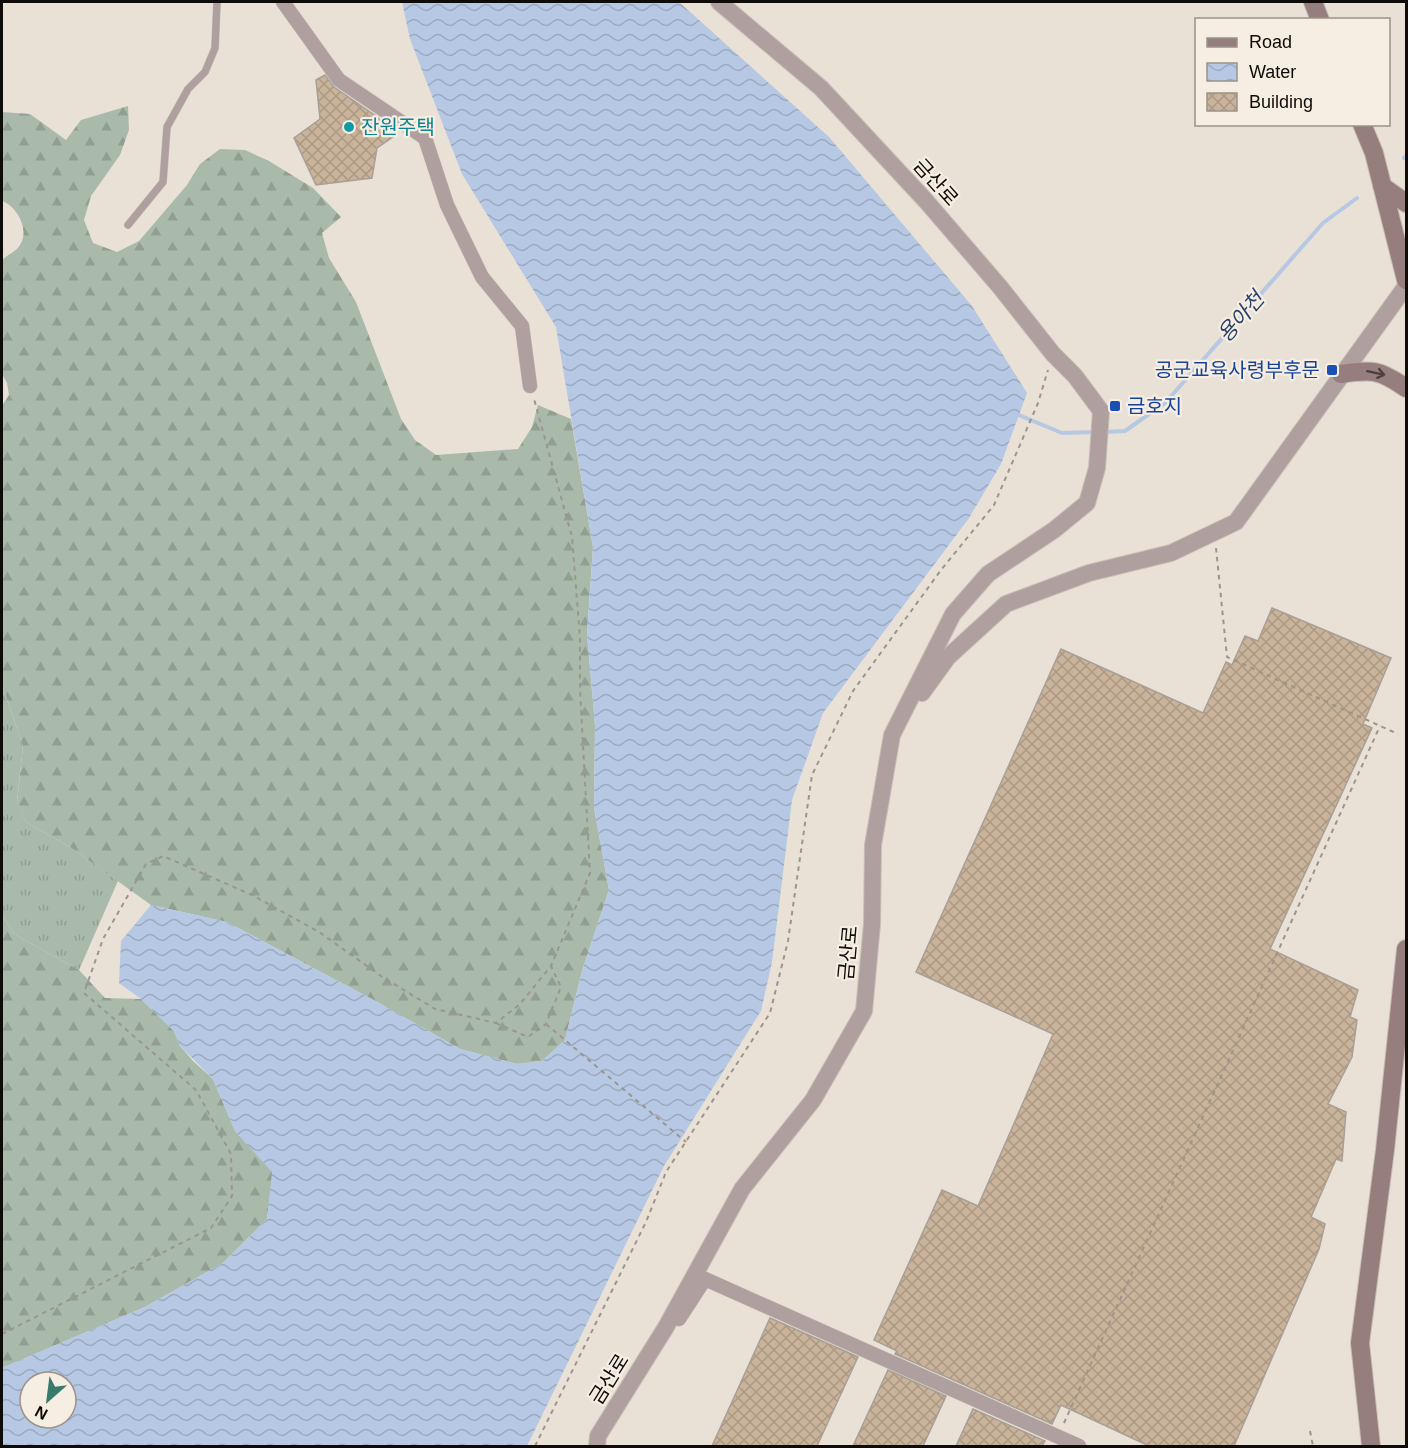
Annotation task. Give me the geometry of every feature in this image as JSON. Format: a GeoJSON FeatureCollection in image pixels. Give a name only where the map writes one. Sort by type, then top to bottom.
{"type":"FeatureCollection","features":[{"type":"Feature","properties":{"kind":"main road"},"geometry":{"type":"LineString","coordinates":[[1313,2],[1319,18]]}},
{"type":"Feature","properties":{"kind":"main road"},"geometry":{"type":"LineString","coordinates":[[1363,126],[1374,153],[1407,280]]}},
{"type":"Feature","properties":{"kind":"main road"},"geometry":{"type":"LineString","coordinates":[[1382,186],[1407,203]]}},
{"type":"Feature","properties":{"kind":"main road"},"geometry":{"type":"LineString","coordinates":[[1341,374],[1377,371],[1407,388]]}},
{"type":"Feature","properties":{"kind":"main road"},"geometry":{"type":"LineString","coordinates":[[1371,1446],[1360,1343],[1407,949]]}},
{"type":"Feature","properties":{"kind":"street"},"geometry":{"type":"LineString","coordinates":[[283,2],[339,80],[425,138],[447,205],[482,277],[522,326],[530,386]]}},
{"type":"Feature","properties":{"kind":"street","name":"금산로"},"geometry":{"type":"LineString","coordinates":[[597,1446],[598,1436],[666,1327],[742,1189],[813,1100],[864,1011],[872,924],[873,845],[892,735],[953,614],[988,574],[1054,530],[1087,503],[1097,468],[1101,411],[1075,376],[1053,354],[1000,286],[926,201],[821,88],[719,2]]}},
{"type":"Feature","properties":{"kind":"street"},"geometry":{"type":"LineString","coordinates":[[892,735],[948,657],[1006,604],[1089,573],[1171,553],[1236,522],[1341,374],[1407,286]]}},
{"type":"Feature","properties":{"kind":"street"},"geometry":{"type":"LineString","coordinates":[[614,1410],[635,1391],[705,1279],[1056,1442],[1079,1446]]}},
{"type":"Feature","properties":{"kind":"lane"},"geometry":{"type":"LineString","coordinates":[[128,225],[163,182],[167,127],[188,89],[205,72],[215,48],[217,2]]}},
{"type":"Feature","properties":{"kind":"path"},"geometry":{"type":"LineString","coordinates":[[535,1446],[646,1222],[666,1172],[770,1013],[788,941],[812,775],[853,691],[941,570],[994,505],[1038,403],[1053,354]]}},
{"type":"Feature","properties":{"kind":"path"},"geometry":{"type":"LineString","coordinates":[[496,1023],[520,1004],[551,966],[590,873],[580,690],[580,638],[572,537],[530,386]]}},
{"type":"Feature","properties":{"kind":"path"},"geometry":{"type":"LineString","coordinates":[[1214,532],[1227,657],[1398,734]]}},
{"type":"Feature","properties":{"kind":"path"},"geometry":{"type":"LineString","coordinates":[[1056,1442],[1380,726]]}},
{"type":"Feature","properties":{"kind":"path"},"geometry":{"type":"LineString","coordinates":[[2,1334],[212,1228],[231,1196],[231,1154],[196,1090],[84,993],[104,939],[146,864],[163,856],[252,895],[319,932],[381,976],[435,1009],[496,1023],[528,1037],[546,1024],[561,987],[551,966]]}},
{"type":"Feature","properties":{"kind":"path"},"geometry":{"type":"LineString","coordinates":[[546,1024],[686,1142]]}},
{"type":"Feature","properties":{"kind":"path"},"geometry":{"type":"LineString","coordinates":[[1310,1431],[1313,1446]]}},
{"type":"Feature","properties":{"kind":"green space"},"geometry":{"type":"Polygon","coordinates":[[[128,106],[129,130],[120,155],[91,196],[84,220],[93,243],[117,252],[139,241],[187,185],[200,164],[220,149],[245,150],[269,161],[313,188],[341,217],[322,233],[329,258],[356,302],[401,419],[415,440],[436,455],[518,449],[532,427],[538,405],[571,419],[593,547],[587,634],[595,725],[594,808],[609,890],[582,971],[565,1040],[542,1061],[517,1064],[460,1049],[227,922],[151,905],[70,847],[26,822],[17,803],[23,746],[2,685],[2,406],[9,395],[7,383],[2,374],[2,260],[19,247],[24,232],[17,213],[2,201],[2,112],[30,114],[66,140],[81,120],[128,106]]]}},
{"type":"Feature","properties":{"kind":"green space"},"geometry":{"type":"Polygon","coordinates":[[[2,685],[23,746],[17,802],[26,822],[70,847],[118,881],[79,970],[14,934],[2,915],[2,685]]]}},
{"type":"Feature","properties":{"kind":"green space"},"geometry":{"type":"Polygon","coordinates":[[[2,915],[14,934],[79,970],[105,998],[141,999],[174,1031],[180,1046],[213,1079],[235,1131],[273,1172],[267,1219],[223,1263],[145,1307],[2,1368],[2,915]]]}},
{"type":"Feature","properties":{"kind":"water"},"geometry":{"type":"Polygon","coordinates":[[[402,2],[679,2],[829,137],[972,306],[1027,393],[1001,464],[969,518],[823,713],[792,800],[772,962],[761,1011],[664,1166],[527,1446],[2,1446],[2,1368],[145,1307],[223,1263],[267,1219],[272,1172],[235,1131],[213,1079],[180,1046],[174,1031],[141,999],[119,983],[121,941],[151,905],[227,922],[460,1049],[517,1064],[542,1061],[565,1040],[582,971],[609,890],[594,808],[595,725],[587,634],[593,547],[556,327],[462,174],[410,39],[402,2]]]}},
{"type":"Feature","properties":{"kind":"building","name":"잔원주택"},"geometry":{"type":"Polygon","coordinates":[[[325,75],[334,87],[376,116],[396,135],[377,148],[372,178],[316,185],[294,138],[320,119],[316,80],[325,75]]]}},
{"type":"Feature","properties":{"kind":"building"},"geometry":{"type":"Polygon","coordinates":[[[1272,608],[1391,658],[1363,724],[1372,728],[1270,949],[1358,990],[1350,1017],[1357,1020],[1352,1057],[1328,1104],[1346,1112],[1342,1161],[1336,1159],[1311,1217],[1325,1224],[1319,1249],[1234,1446],[1149,1446],[1061,1405],[1052,1424],[895,1354],[897,1351],[874,1340],[942,1190],[978,1206],[1053,1034],[916,972],[1061,649],[1203,713],[1226,662],[1232,665],[1245,636],[1258,641],[1272,608]]]}},
{"type":"Feature","properties":{"kind":"building"},"geometry":{"type":"Polygon","coordinates":[[[770,1318],[858,1357],[817,1446],[712,1446],[770,1318]]]}},
{"type":"Feature","properties":{"kind":"building"},"geometry":{"type":"Polygon","coordinates":[[[888,1370],[946,1396],[923,1446],[853,1446],[888,1370]]]}},
{"type":"Feature","properties":{"kind":"building"},"geometry":{"type":"Polygon","coordinates":[[[973,1409],[1045,1441],[1042,1446],[956,1446],[973,1409]]]}},
{"type":"Feature","properties":{"kind":"waterway","name":"용아천"},"geometry":{"type":"LineString","coordinates":[[1103,432],[1125,431],[1166,402],[1323,223],[1357,198]]}},
{"type":"Feature","properties":{"kind":"waterway","name":"용아천"},"geometry":{"type":"LineString","coordinates":[[1014,413],[1062,433],[1096,432]]}},
{"type":"Feature","properties":{"kind":"place","name":"잔원주택"},"geometry":{"type":"Point","coordinates":[349,127]}},
{"type":"Feature","properties":{"kind":"place","name":"공군교육사령부후문"},"geometry":{"type":"Point","coordinates":[1332,370]}},
{"type":"Feature","properties":{"kind":"place","name":"금호지"},"geometry":{"type":"Point","coordinates":[1115,406]}}]}
